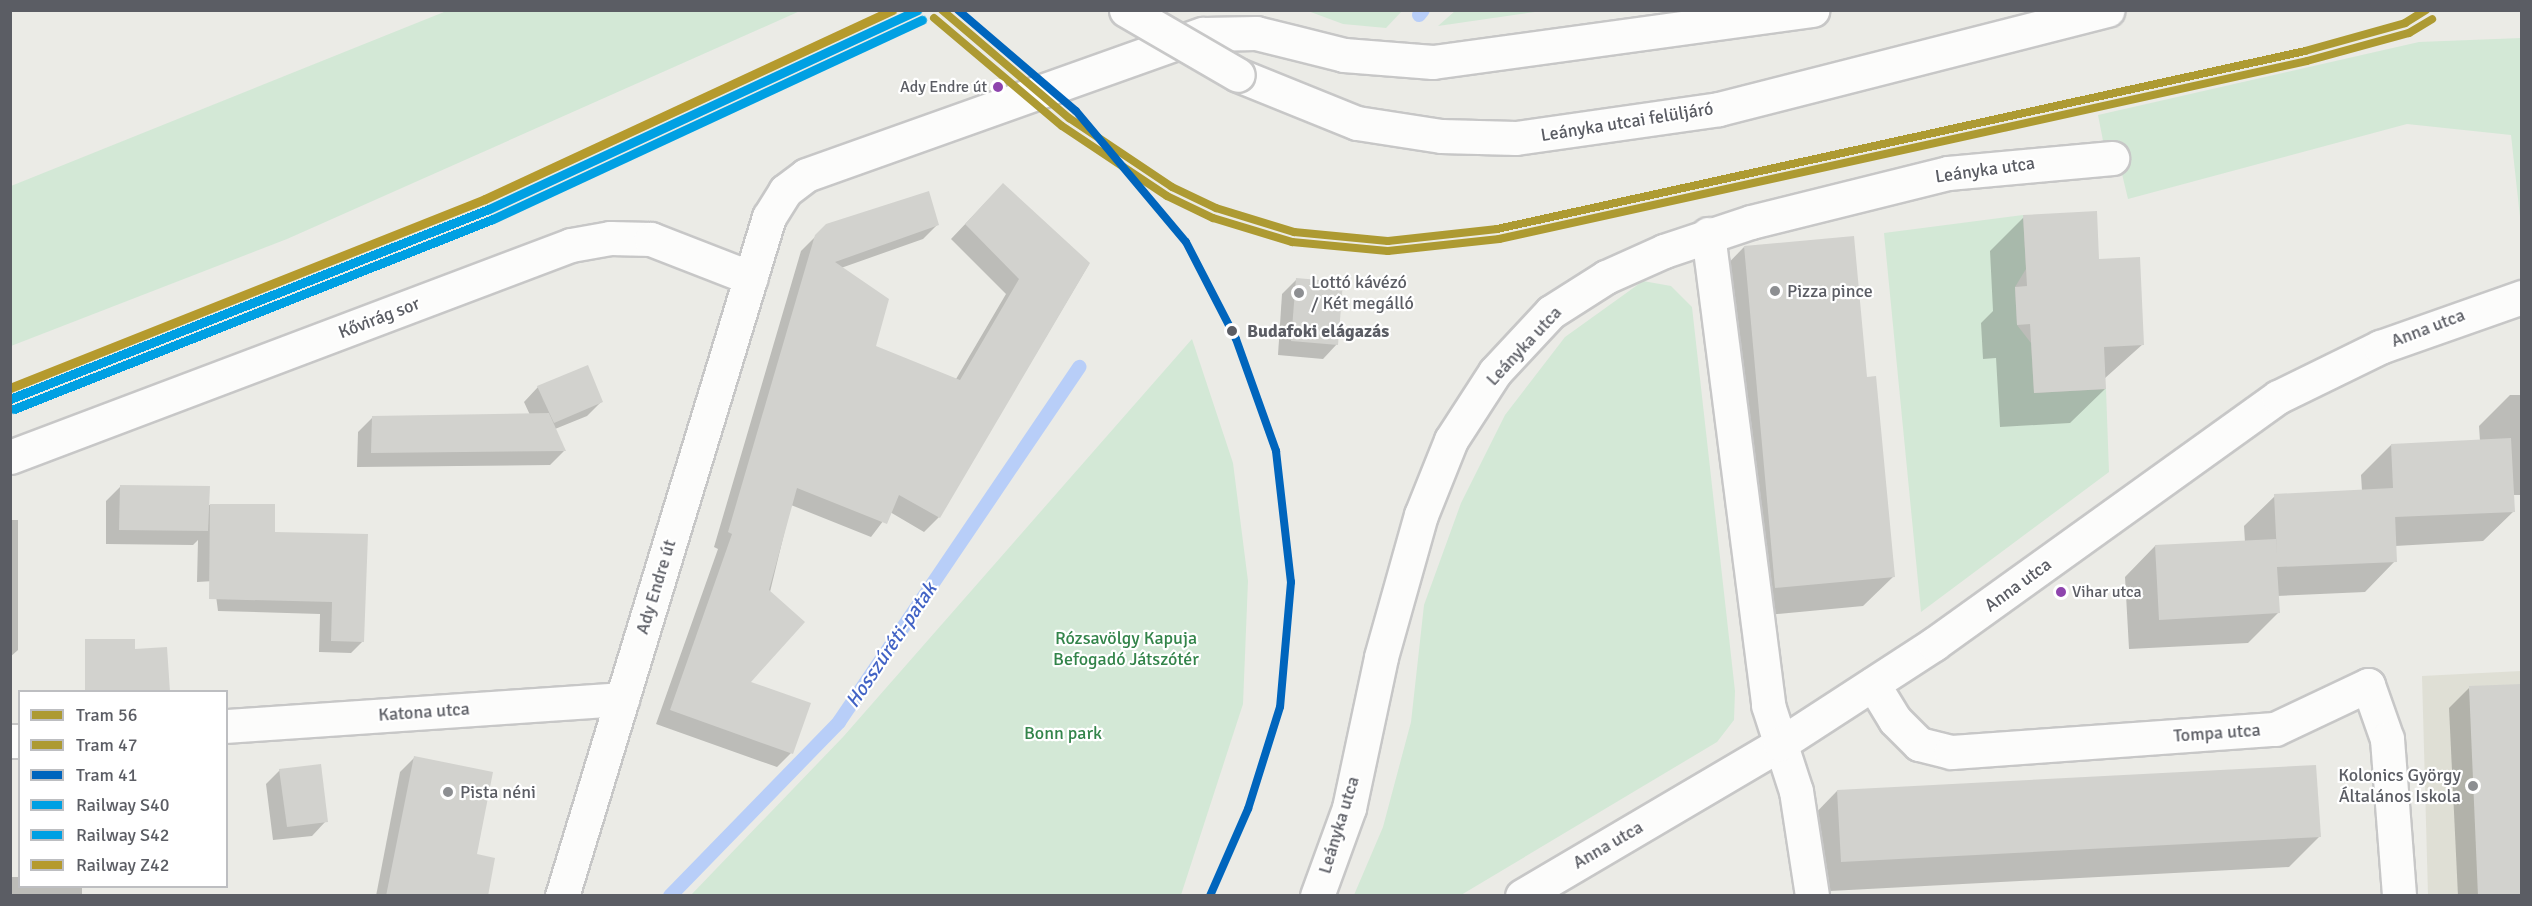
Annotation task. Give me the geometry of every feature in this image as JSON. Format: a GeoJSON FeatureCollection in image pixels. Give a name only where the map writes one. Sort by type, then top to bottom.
{"type":"FeatureCollection","features":[{"type":"Feature","properties":{"kind":"street","name":"Leányka utcai felüljáró"},"geometry":{"type":"LineString","coordinates":[[1126,10],[1238,75],[1357,123],[1441,136],[1516,138],[1719,109],[2108,10]]}},
{"type":"Feature","properties":{"kind":"street","name":"Ady Endre út"},"geometry":{"type":"LineString","coordinates":[[562,896],[769,217],[785,191],[806,175],[1203,34],[1256,33],[1344,55],[1433,62],[1812,10]]}},
{"type":"Feature","properties":{"kind":"street","name":"Leányka utca"},"geometry":{"type":"LineString","coordinates":[[1317,896],[1349,808],[1381,657],[1421,515],[1450,440],[1495,372],[1551,312],[1606,277],[1708,234],[1948,173],[2112,158]]}},
{"type":"Feature","properties":{"kind":"street"},"geometry":{"type":"LineString","coordinates":[[1708,234],[1768,705],[1796,791],[1812,896]]}},
{"type":"Feature","properties":{"kind":"street","name":"Kővirág sor"},"geometry":{"type":"LineString","coordinates":[[10,457],[571,245],[610,238],[651,239],[751,278]]}},
{"type":"Feature","properties":{"kind":"street","name":"Anna utca"},"geometry":{"type":"LineString","coordinates":[[1522,896],[1780,744],[1873,684],[2278,397],[2380,347],[2522,297]]}},
{"type":"Feature","properties":{"kind":"street","name":"Tompa utca"},"geometry":{"type":"LineString","coordinates":[[1873,684],[1895,720],[1919,744],[1951,752],[2275,729],[2368,685],[2387,739],[2399,896]]}},
{"type":"Feature","properties":{"kind":"street","name":"Katona utca"},"geometry":{"type":"LineString","coordinates":[[228,726],[622,699]]}},
{"type":"Feature","properties":{"kind":"shaded area","name":"Kolonics György Általános Iskola"},"geometry":{"type":"Polygon","coordinates":[[[2521,671],[2521,895],[2428,895],[2422,676],[2521,671]]]}},
{"type":"Feature","properties":{"kind":"green space"},"geometry":{"type":"Polygon","coordinates":[[[449,10],[800,11],[287,239],[11,346],[11,186],[449,10]]]}},
{"type":"Feature","properties":{"kind":"green space"},"geometry":{"type":"Polygon","coordinates":[[[1455,10],[1542,11],[1438,26],[1455,10]]]}},
{"type":"Feature","properties":{"kind":"green space"},"geometry":{"type":"Polygon","coordinates":[[[1308,11],[1402,11],[1386,28],[1343,24],[1308,11]]]}},
{"type":"Feature","properties":{"kind":"green space"},"geometry":{"type":"Polygon","coordinates":[[[2521,38],[2521,226],[2511,135],[2407,124],[2128,199],[2117,153],[2105,151],[2098,115],[2419,42],[2521,38]]]}},
{"type":"Feature","properties":{"kind":"green space"},"geometry":{"type":"Polygon","coordinates":[[[2023,215],[2026,269],[2015,287],[2017,325],[2031,343],[2034,393],[2106,389],[2109,472],[1921,612],[1884,233],[2023,215]]]}},
{"type":"Feature","properties":{"kind":"green space"},"geometry":{"type":"Polygon","coordinates":[[[1643,281],[1671,286],[1692,307],[1735,691],[1734,720],[1717,742],[1461,895],[1354,895],[1383,827],[1411,722],[1424,605],[1461,503],[1505,415],[1565,337],[1643,281]]]}},
{"type":"Feature","properties":{"kind":"green space","name":"Bonn park"},"geometry":{"type":"Polygon","coordinates":[[[1192,339],[1233,463],[1248,581],[1243,704],[1181,895],[691,895],[843,737],[1192,339]]]}},
{"type":"Feature","properties":{"kind":"building"},"geometry":{"type":"Polygon","coordinates":[[[1003,183],[1090,263],[940,518],[899,495],[887,524],[797,488],[769,590],[805,622],[751,682],[811,703],[793,754],[670,710],[732,534],[728,532],[815,235],[826,224],[929,191],[939,225],[835,262],[889,299],[876,346],[960,380],[1019,279],[965,224],[1003,183]]]}},
{"type":"Feature","properties":{"kind":"building"},"geometry":{"type":"Polygon","coordinates":[[[2097,211],[2099,259],[2140,257],[2144,345],[2104,347],[2106,389],[2034,393],[2030,324],[2017,325],[2015,287],[2027,286],[2023,215],[2097,211]]]}},
{"type":"Feature","properties":{"kind":"building"},"geometry":{"type":"Polygon","coordinates":[[[1854,236],[1867,377],[1876,376],[1895,577],[1775,588],[1744,246],[1854,236]]]}},
{"type":"Feature","properties":{"kind":"building"},"geometry":{"type":"Polygon","coordinates":[[[1296,278],[1343,282],[1338,345],[1291,341],[1296,278]]]}},
{"type":"Feature","properties":{"kind":"building"},"geometry":{"type":"Polygon","coordinates":[[[588,365],[603,402],[554,423],[537,386],[588,365]]]}},
{"type":"Feature","properties":{"kind":"building"},"geometry":{"type":"Polygon","coordinates":[[[549,413],[566,451],[371,453],[372,416],[549,413]]]}},
{"type":"Feature","properties":{"kind":"building"},"geometry":{"type":"Polygon","coordinates":[[[2511,438],[2515,512],[2395,517],[2397,562],[2277,567],[2280,613],[2159,620],[2155,545],[2276,539],[2277,556],[2274,494],[2393,488],[2391,444],[2511,438]]]}},
{"type":"Feature","properties":{"kind":"building"},"geometry":{"type":"Polygon","coordinates":[[[120,485],[210,486],[208,531],[119,530],[120,485]]]}},
{"type":"Feature","properties":{"kind":"building"},"geometry":{"type":"Polygon","coordinates":[[[210,504],[275,504],[275,532],[368,534],[364,642],[331,641],[332,602],[209,599],[210,504]]]}},
{"type":"Feature","properties":{"kind":"building"},"geometry":{"type":"Polygon","coordinates":[[[85,639],[135,639],[135,649],[167,647],[170,690],[85,690],[85,639]]]}},
{"type":"Feature","properties":{"kind":"building"},"geometry":{"type":"Polygon","coordinates":[[[2522,684],[2522,896],[2478,896],[2469,686],[2522,684]]]}},
{"type":"Feature","properties":{"kind":"building","name":"Pista néni"},"geometry":{"type":"Polygon","coordinates":[[[414,756],[493,772],[477,854],[495,858],[488,896],[386,896],[414,756]]]}},
{"type":"Feature","properties":{"kind":"building"},"geometry":{"type":"Polygon","coordinates":[[[321,764],[328,822],[287,827],[279,769],[321,764]]]}},
{"type":"Feature","properties":{"kind":"building"},"geometry":{"type":"Polygon","coordinates":[[[2316,765],[2321,837],[1841,862],[1837,790],[2316,765]]]}},
{"type":"Feature","properties":{"kind":"waterway","name":"Hosszúréti-patak"},"geometry":{"type":"LineString","coordinates":[[1419,15],[1423,10]]}},
{"type":"Feature","properties":{"kind":"waterway","name":"Hosszúréti-patak"},"geometry":{"type":"LineString","coordinates":[[670,896],[839,722],[1079,367]]}},
{"type":"Feature","properties":{"kind":"tram line","name":"56"},"geometry":{"type":"LineString","coordinates":[[942,10],[1069,118],[1172,187],[1216,208],[1294,232],[1388,241],[1497,229],[2305,51],[2405,23],[2426,10]]}},
{"type":"Feature","properties":{"kind":"tram line","name":"41"},"geometry":{"type":"LineString","coordinates":[[958,10],[1076,111],[1186,242],[1236,339],[1276,451],[1291,582],[1280,707],[1248,809],[1210,896]]}},
{"type":"Feature","properties":{"kind":"tram line","name":"47"},"geometry":{"type":"LineString","coordinates":[[934,18],[1062,126],[1167,196],[1213,218],[1292,242],[1388,251],[1499,239],[2307,61],[2409,33],[2432,19]]}},
{"type":"Feature","properties":{"kind":"rail line","name":"Z42"},"geometry":{"type":"LineString","coordinates":[[10,388],[485,199],[892,10]]}},
{"type":"Feature","properties":{"kind":"rail line","name":"S40"},"geometry":{"type":"LineString","coordinates":[[10,399],[489,209],[917,10]]}},
{"type":"Feature","properties":{"kind":"rail line","name":"S42"},"geometry":{"type":"LineString","coordinates":[[14,409],[493,219],[922,20]]}},
{"type":"Feature","properties":{"kind":"place","name":"Ady Endre út"},"geometry":{"type":"Point","coordinates":[998,87]}},
{"type":"Feature","properties":{"kind":"place","name":"Pizza pince"},"geometry":{"type":"Point","coordinates":[1775,291]}},
{"type":"Feature","properties":{"kind":"place","name":"Lottó kávézó / Két megálló"},"geometry":{"type":"Point","coordinates":[1299,293]}},
{"type":"Feature","properties":{"kind":"place","name":"Budafoki elágazás"},"geometry":{"type":"Point","coordinates":[1232,331]}},
{"type":"Feature","properties":{"kind":"place","name":"Vihar utca"},"geometry":{"type":"Point","coordinates":[2061,592]}},
{"type":"Feature","properties":{"kind":"place","name":"Kolonics György Általános Iskola"},"geometry":{"type":"Point","coordinates":[2473,786]}},
{"type":"Feature","properties":{"kind":"place","name":"Pista néni"},"geometry":{"type":"Point","coordinates":[448,792]}},
{"type":"Feature","properties":{"kind":"park label","name":"Rózsavölgy Kapuja Befogadó Játszótér"},"geometry":{"type":"Point","coordinates":[1126,649]}}]}
